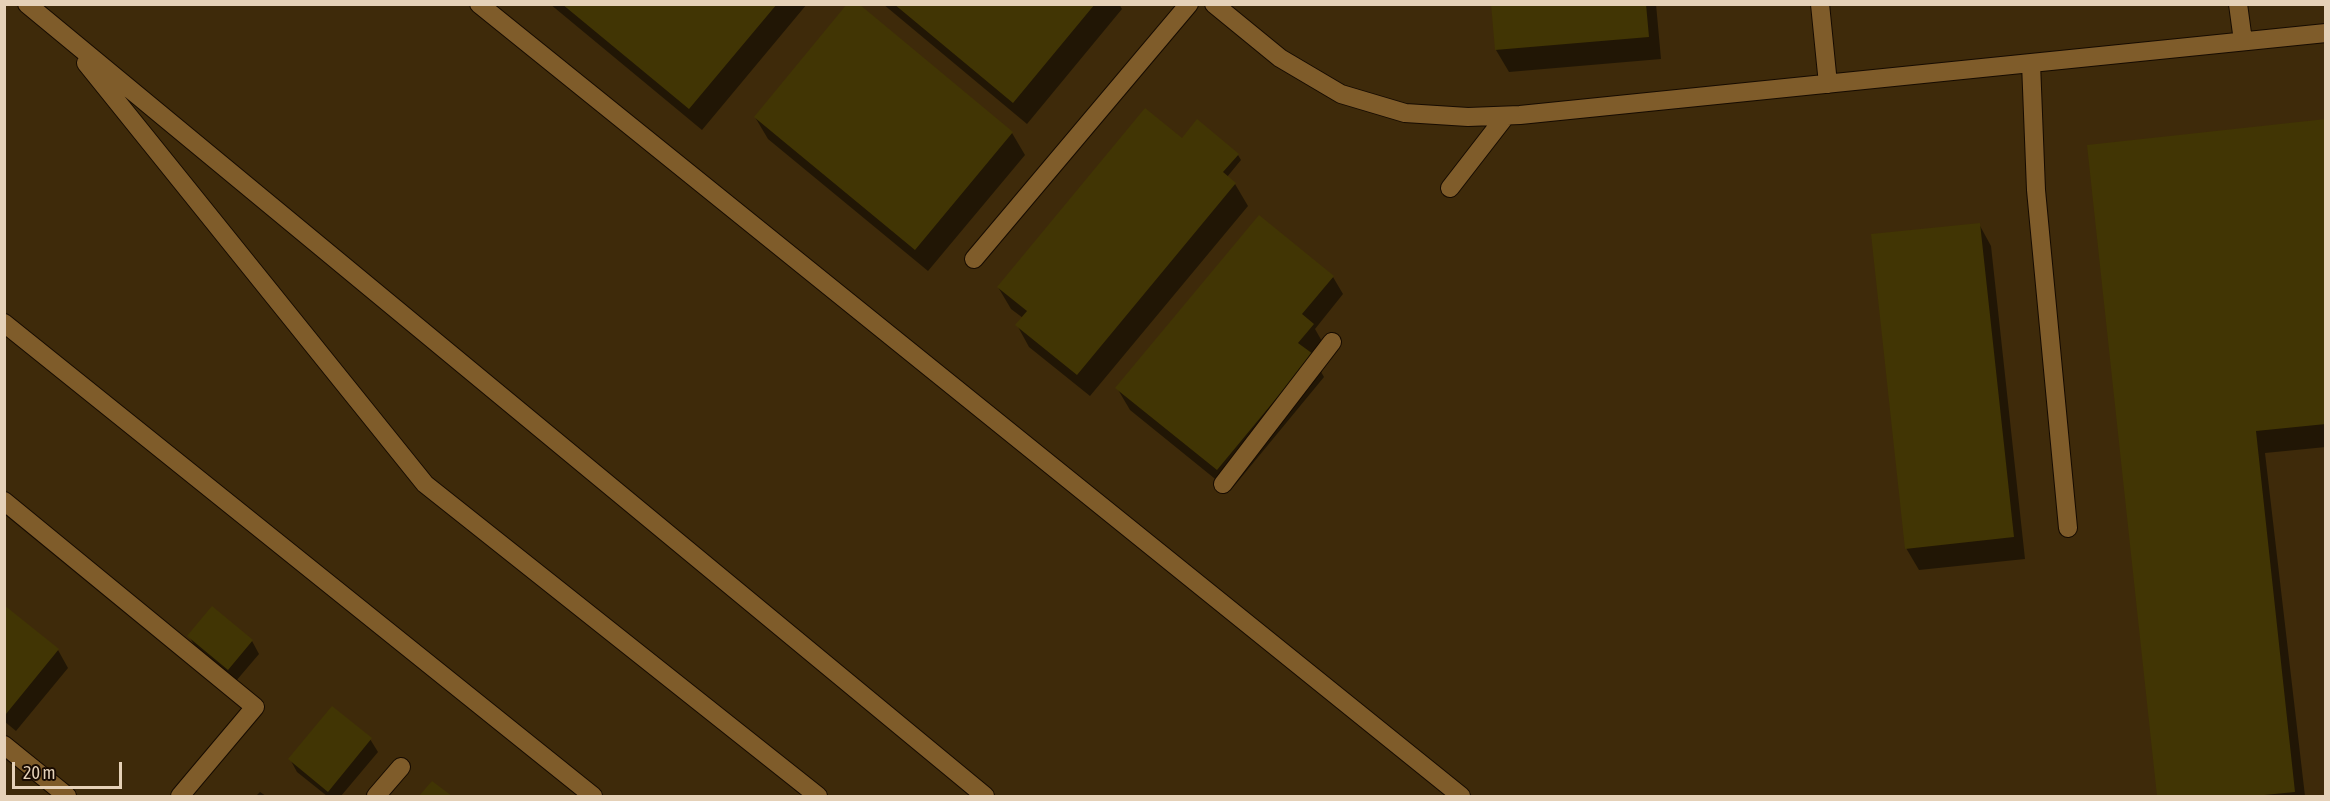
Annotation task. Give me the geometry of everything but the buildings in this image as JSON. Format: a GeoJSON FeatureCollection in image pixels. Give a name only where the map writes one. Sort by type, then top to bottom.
{"type":"FeatureCollection","features":[{"type":"Feature","properties":{"kind":"street"},"geometry":{"type":"LineString","coordinates":[[27,4],[985,796]]}},
{"type":"Feature","properties":{"kind":"street"},"geometry":{"type":"LineString","coordinates":[[479,4],[1461,796]]}},
{"type":"Feature","properties":{"kind":"street"},"geometry":{"type":"LineString","coordinates":[[975,259],[1189,4]]}},
{"type":"Feature","properties":{"kind":"street"},"geometry":{"type":"LineString","coordinates":[[1214,4],[1280,58],[1341,94],[1405,113],[1468,117],[1505,117],[2325,33]]}},
{"type":"Feature","properties":{"kind":"street"},"geometry":{"type":"LineString","coordinates":[[1820,4],[1828,84]]}},
{"type":"Feature","properties":{"kind":"street"},"geometry":{"type":"LineString","coordinates":[[2238,4],[2243,41]]}},
{"type":"Feature","properties":{"kind":"street"},"geometry":{"type":"LineString","coordinates":[[60,32],[425,484],[818,796]]}},
{"type":"Feature","properties":{"kind":"street"},"geometry":{"type":"LineString","coordinates":[[2031,63],[2036,190],[2068,528]]}},
{"type":"Feature","properties":{"kind":"street"},"geometry":{"type":"LineString","coordinates":[[1450,188],[1505,117]]}},
{"type":"Feature","properties":{"kind":"street"},"geometry":{"type":"LineString","coordinates":[[4,323],[593,796]]}},
{"type":"Feature","properties":{"kind":"street"},"geometry":{"type":"LineString","coordinates":[[1223,484],[1332,342]]}},
{"type":"Feature","properties":{"kind":"street"},"geometry":{"type":"LineString","coordinates":[[4,501],[255,707],[180,796]]}},
{"type":"Feature","properties":{"kind":"street"},"geometry":{"type":"LineString","coordinates":[[5,747],[67,796]]}},
{"type":"Feature","properties":{"kind":"street"},"geometry":{"type":"LineString","coordinates":[[376,796],[401,767]]}},
{"type":"Feature","properties":{"kind":"shaded area"},"geometry":{"type":"Polygon","coordinates":[[[5,5],[2325,5],[2325,796],[5,796],[5,5]]]}}]}
